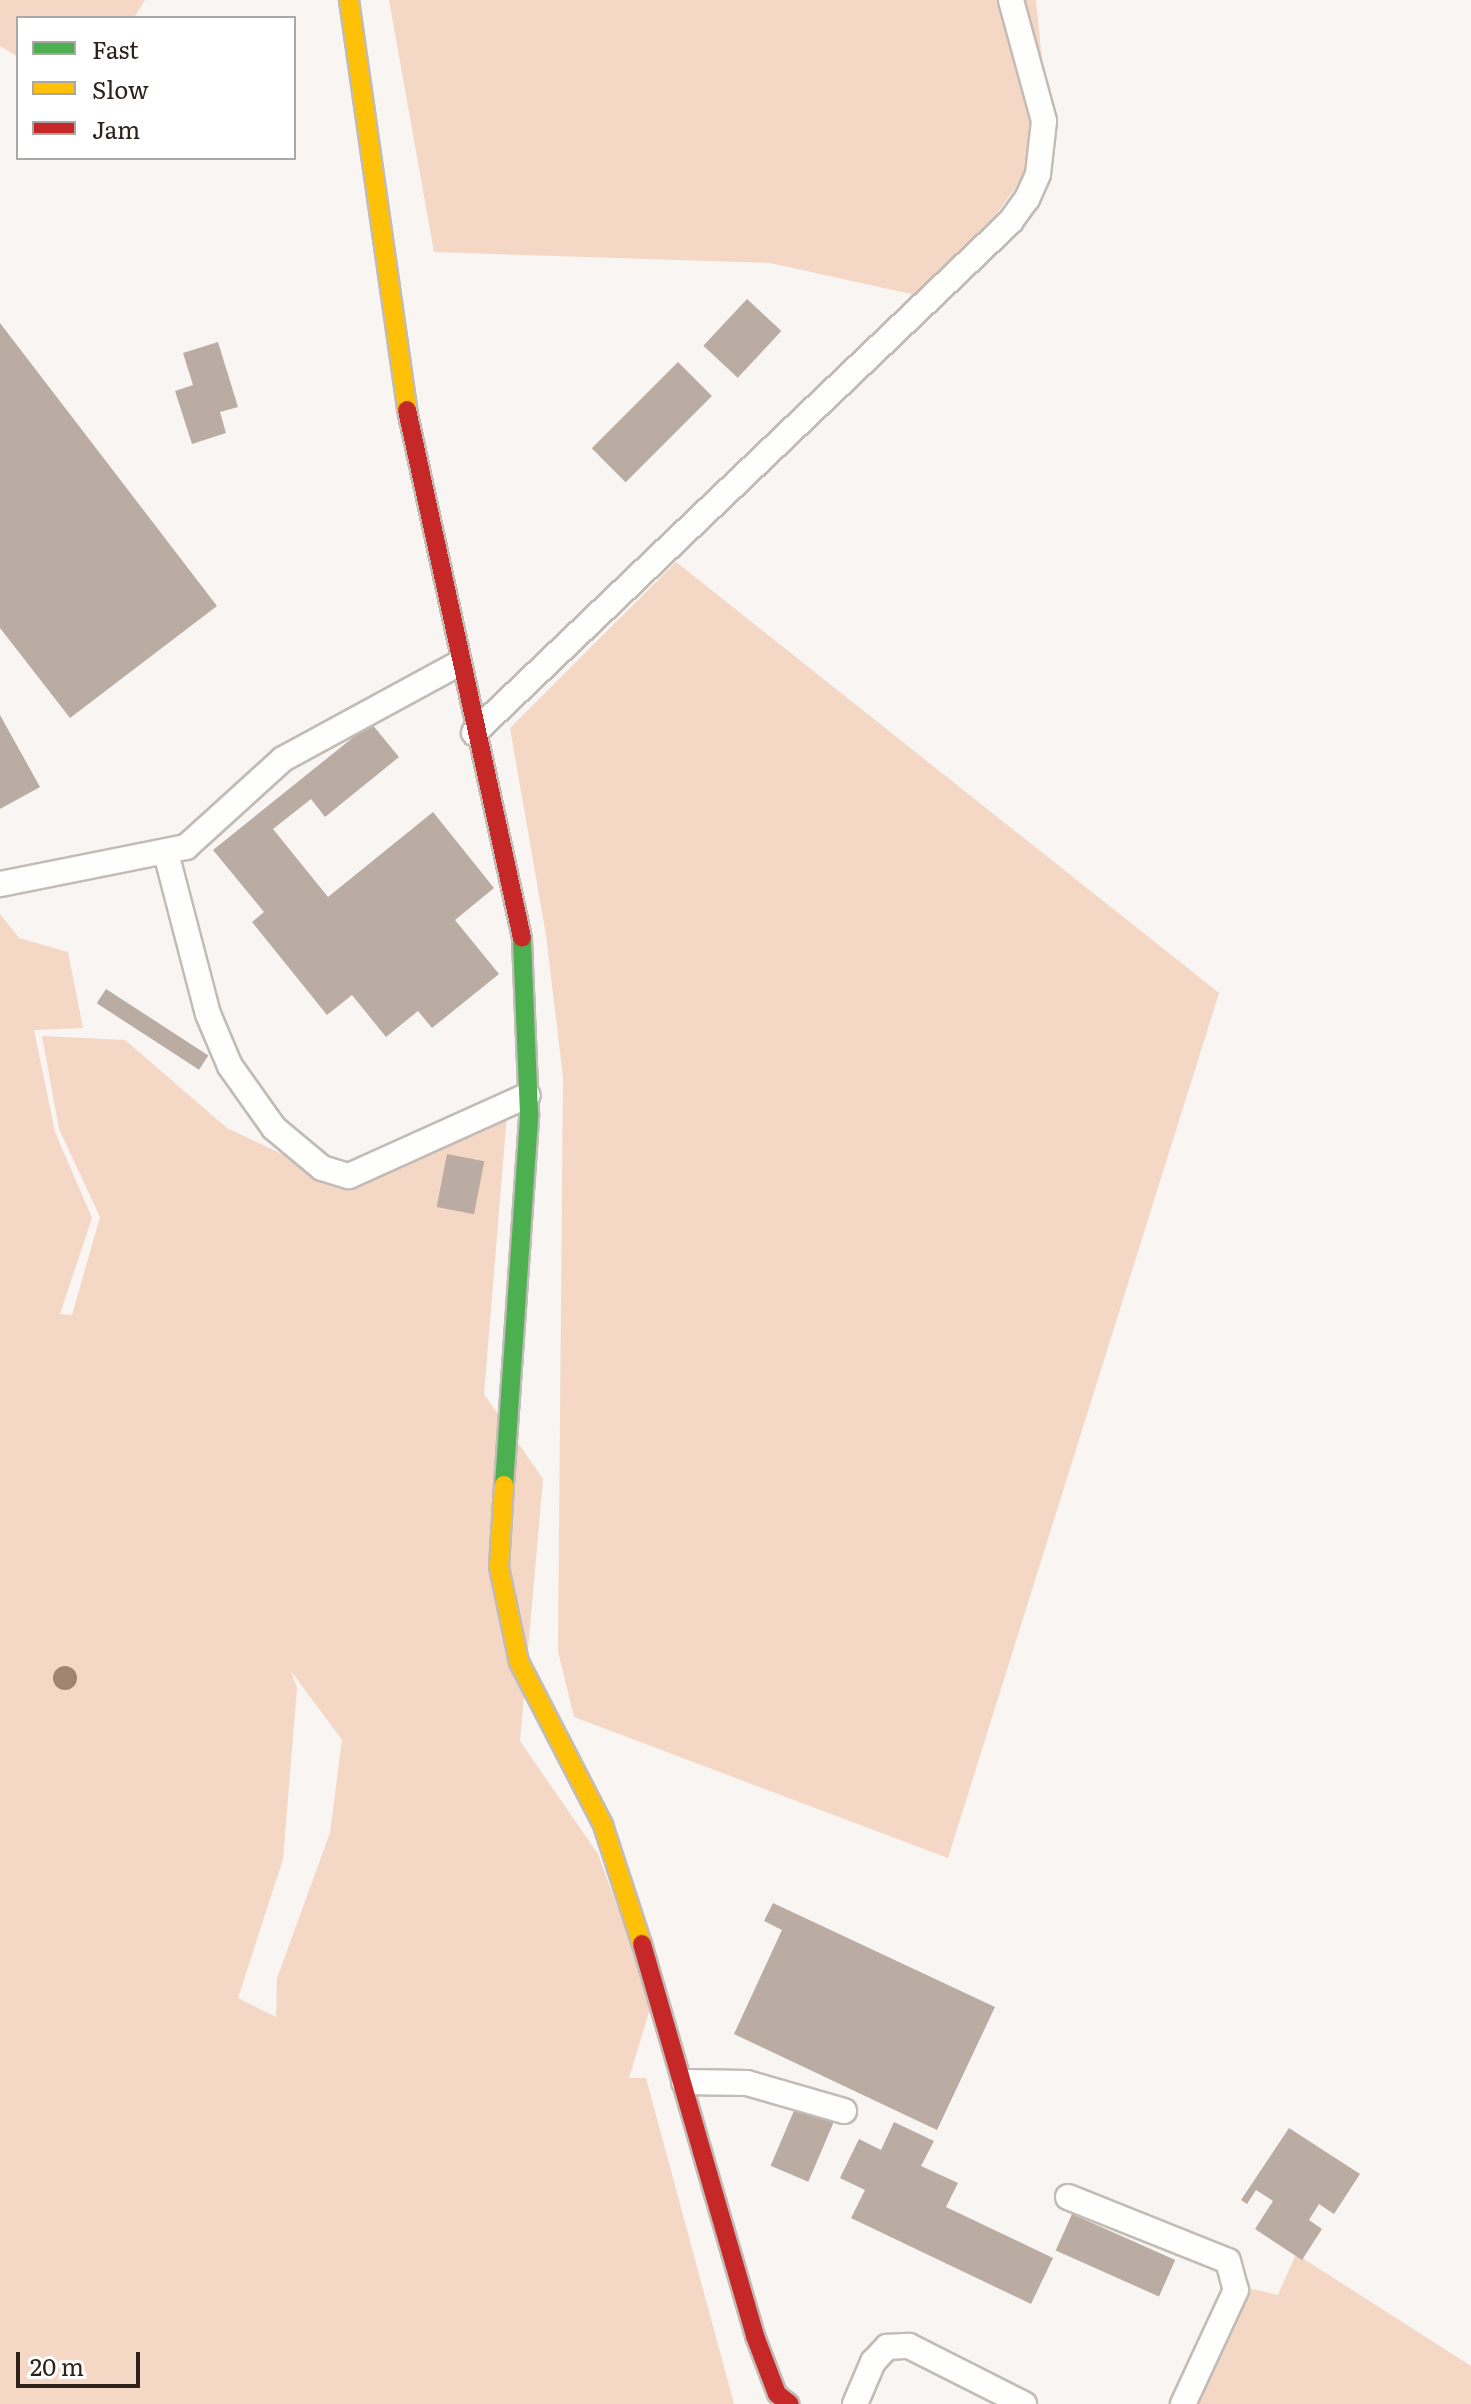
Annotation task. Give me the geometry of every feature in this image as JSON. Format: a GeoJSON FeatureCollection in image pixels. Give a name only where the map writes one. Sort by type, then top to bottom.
{"type":"FeatureCollection","features":[{"type":"Feature","properties":{"kind":"street"},"geometry":{"type":"LineString","coordinates":[[349,0],[414,461],[522,939],[528,1095],[499,1567],[519,1662],[603,1825],[684,2082],[755,2336],[777,2394],[790,2404]]}},
{"type":"Feature","properties":{"kind":"lane"},"geometry":{"type":"LineString","coordinates":[[474,733],[1027,199],[1038,174],[1044,121],[1011,0]]}},
{"type":"Feature","properties":{"kind":"lane"},"geometry":{"type":"LineString","coordinates":[[0,884],[186,847],[283,759],[458,664]]}},
{"type":"Feature","properties":{"kind":"lane"},"geometry":{"type":"LineString","coordinates":[[166,853],[208,1014],[230,1066],[274,1128],[322,1168],[349,1176],[528,1095]]}},
{"type":"Feature","properties":{"kind":"lane"},"geometry":{"type":"LineString","coordinates":[[684,2082],[747,2083],[844,2111]]}},
{"type":"Feature","properties":{"kind":"lane"},"geometry":{"type":"LineString","coordinates":[[1068,2197],[1228,2261],[1236,2290],[1183,2404]]}},
{"type":"Feature","properties":{"kind":"lane"},"geometry":{"type":"LineString","coordinates":[[855,2404],[873,2362],[887,2347],[909,2346],[1024,2404]]}},
{"type":"Feature","properties":{"kind":"shaded area"},"geometry":{"type":"Polygon","coordinates":[[[0,0],[145,0],[135,16],[16,16],[16,56],[0,46],[0,0]]]}},
{"type":"Feature","properties":{"kind":"shaded area"},"geometry":{"type":"Polygon","coordinates":[[[389,0],[1036,0],[1050,141],[934,299],[770,263],[434,252],[389,0]]]}},
{"type":"Feature","properties":{"kind":"shaded area"},"geometry":{"type":"Polygon","coordinates":[[[676,562],[1219,993],[948,1858],[574,1717],[558,1651],[563,1077],[546,935],[510,728],[676,562]]]}},
{"type":"Feature","properties":{"kind":"shaded area"},"geometry":{"type":"Polygon","coordinates":[[[0,914],[19,938],[68,952],[83,1028],[34,1030],[55,1132],[92,1218],[60,1314],[72,1315],[100,1217],[59,1129],[42,1036],[125,1040],[227,1128],[322,1173],[507,1114],[484,1394],[543,1479],[520,1741],[598,1854],[652,2002],[629,2078],[646,2078],[734,2404],[0,2404],[0,914]],[[291,1671],[297,1688],[283,1859],[238,1998],[276,2017],[277,1978],[330,1833],[342,1740],[291,1671]]]}},
{"type":"Feature","properties":{"kind":"shaded area"},"geometry":{"type":"Polygon","coordinates":[[[1296,2254],[1471,2366],[1471,2404],[1194,2404],[1239,2286],[1278,2295],[1296,2254]]]}},
{"type":"Feature","properties":{"kind":"building"},"geometry":{"type":"Polygon","coordinates":[[[747,299],[781,331],[738,378],[703,346],[747,299]]]}},
{"type":"Feature","properties":{"kind":"building"},"geometry":{"type":"Polygon","coordinates":[[[0,323],[217,606],[70,718],[0,628],[0,323]]]}},
{"type":"Feature","properties":{"kind":"building"},"geometry":{"type":"Polygon","coordinates":[[[218,342],[238,407],[220,412],[226,433],[192,444],[175,391],[193,385],[183,353],[218,342]]]}},
{"type":"Feature","properties":{"kind":"building"},"geometry":{"type":"Polygon","coordinates":[[[678,362],[712,396],[626,482],[592,448],[678,362]]]}},
{"type":"Feature","properties":{"kind":"building"},"geometry":{"type":"Polygon","coordinates":[[[0,715],[40,787],[0,809],[0,715]]]}},
{"type":"Feature","properties":{"kind":"building"},"geometry":{"type":"Polygon","coordinates":[[[371,723],[399,757],[325,817],[311,799],[273,829],[328,897],[433,812],[494,888],[455,920],[499,974],[432,1028],[418,1011],[386,1037],[352,995],[327,1015],[252,922],[264,912],[213,850],[371,723]]]}},
{"type":"Feature","properties":{"kind":"building"},"geometry":{"type":"Polygon","coordinates":[[[106,989],[208,1055],[199,1070],[97,1003],[106,989]]]}},
{"type":"Feature","properties":{"kind":"building"},"geometry":{"type":"Polygon","coordinates":[[[447,1154],[484,1161],[474,1214],[437,1207],[447,1154]]]}},
{"type":"Feature","properties":{"kind":"building"},"geometry":{"type":"Polygon","coordinates":[[[773,1903],[995,2007],[937,2130],[734,2034],[782,1930],[764,1921],[773,1903]]]}},
{"type":"Feature","properties":{"kind":"building"},"geometry":{"type":"Polygon","coordinates":[[[796,2106],[834,2122],[808,2182],[771,2166],[796,2106]]]}},
{"type":"Feature","properties":{"kind":"building"},"geometry":{"type":"Polygon","coordinates":[[[894,2122],[934,2141],[921,2166],[958,2183],[946,2207],[1053,2258],[1031,2304],[851,2218],[865,2190],[840,2178],[859,2139],[881,2150],[894,2122]]]}},
{"type":"Feature","properties":{"kind":"building"},"geometry":{"type":"Polygon","coordinates":[[[1289,2128],[1360,2174],[1334,2214],[1319,2204],[1309,2220],[1322,2229],[1302,2260],[1255,2229],[1273,2201],[1256,2190],[1247,2204],[1241,2200],[1289,2128]]]}},
{"type":"Feature","properties":{"kind":"building"},"geometry":{"type":"Polygon","coordinates":[[[1072,2214],[1175,2260],[1159,2297],[1056,2251],[1072,2214]]]}},
{"type":"Feature","properties":{"kind":"traffic: fast"},"geometry":{"type":"LineString","coordinates":[[504,1485],[529,1114],[522,938]]}},
{"type":"Feature","properties":{"kind":"traffic: slow"},"geometry":{"type":"LineString","coordinates":[[349,0],[407,410]]}},
{"type":"Feature","properties":{"kind":"traffic: slow"},"geometry":{"type":"LineString","coordinates":[[504,1485],[499,1567],[519,1662],[603,1825],[642,1944]]}},
{"type":"Feature","properties":{"kind":"traffic: jam"},"geometry":{"type":"LineString","coordinates":[[407,410],[522,938]]}},
{"type":"Feature","properties":{"kind":"traffic: jam"},"geometry":{"type":"LineString","coordinates":[[642,1944],[755,2336],[777,2394],[790,2404]]}}]}
